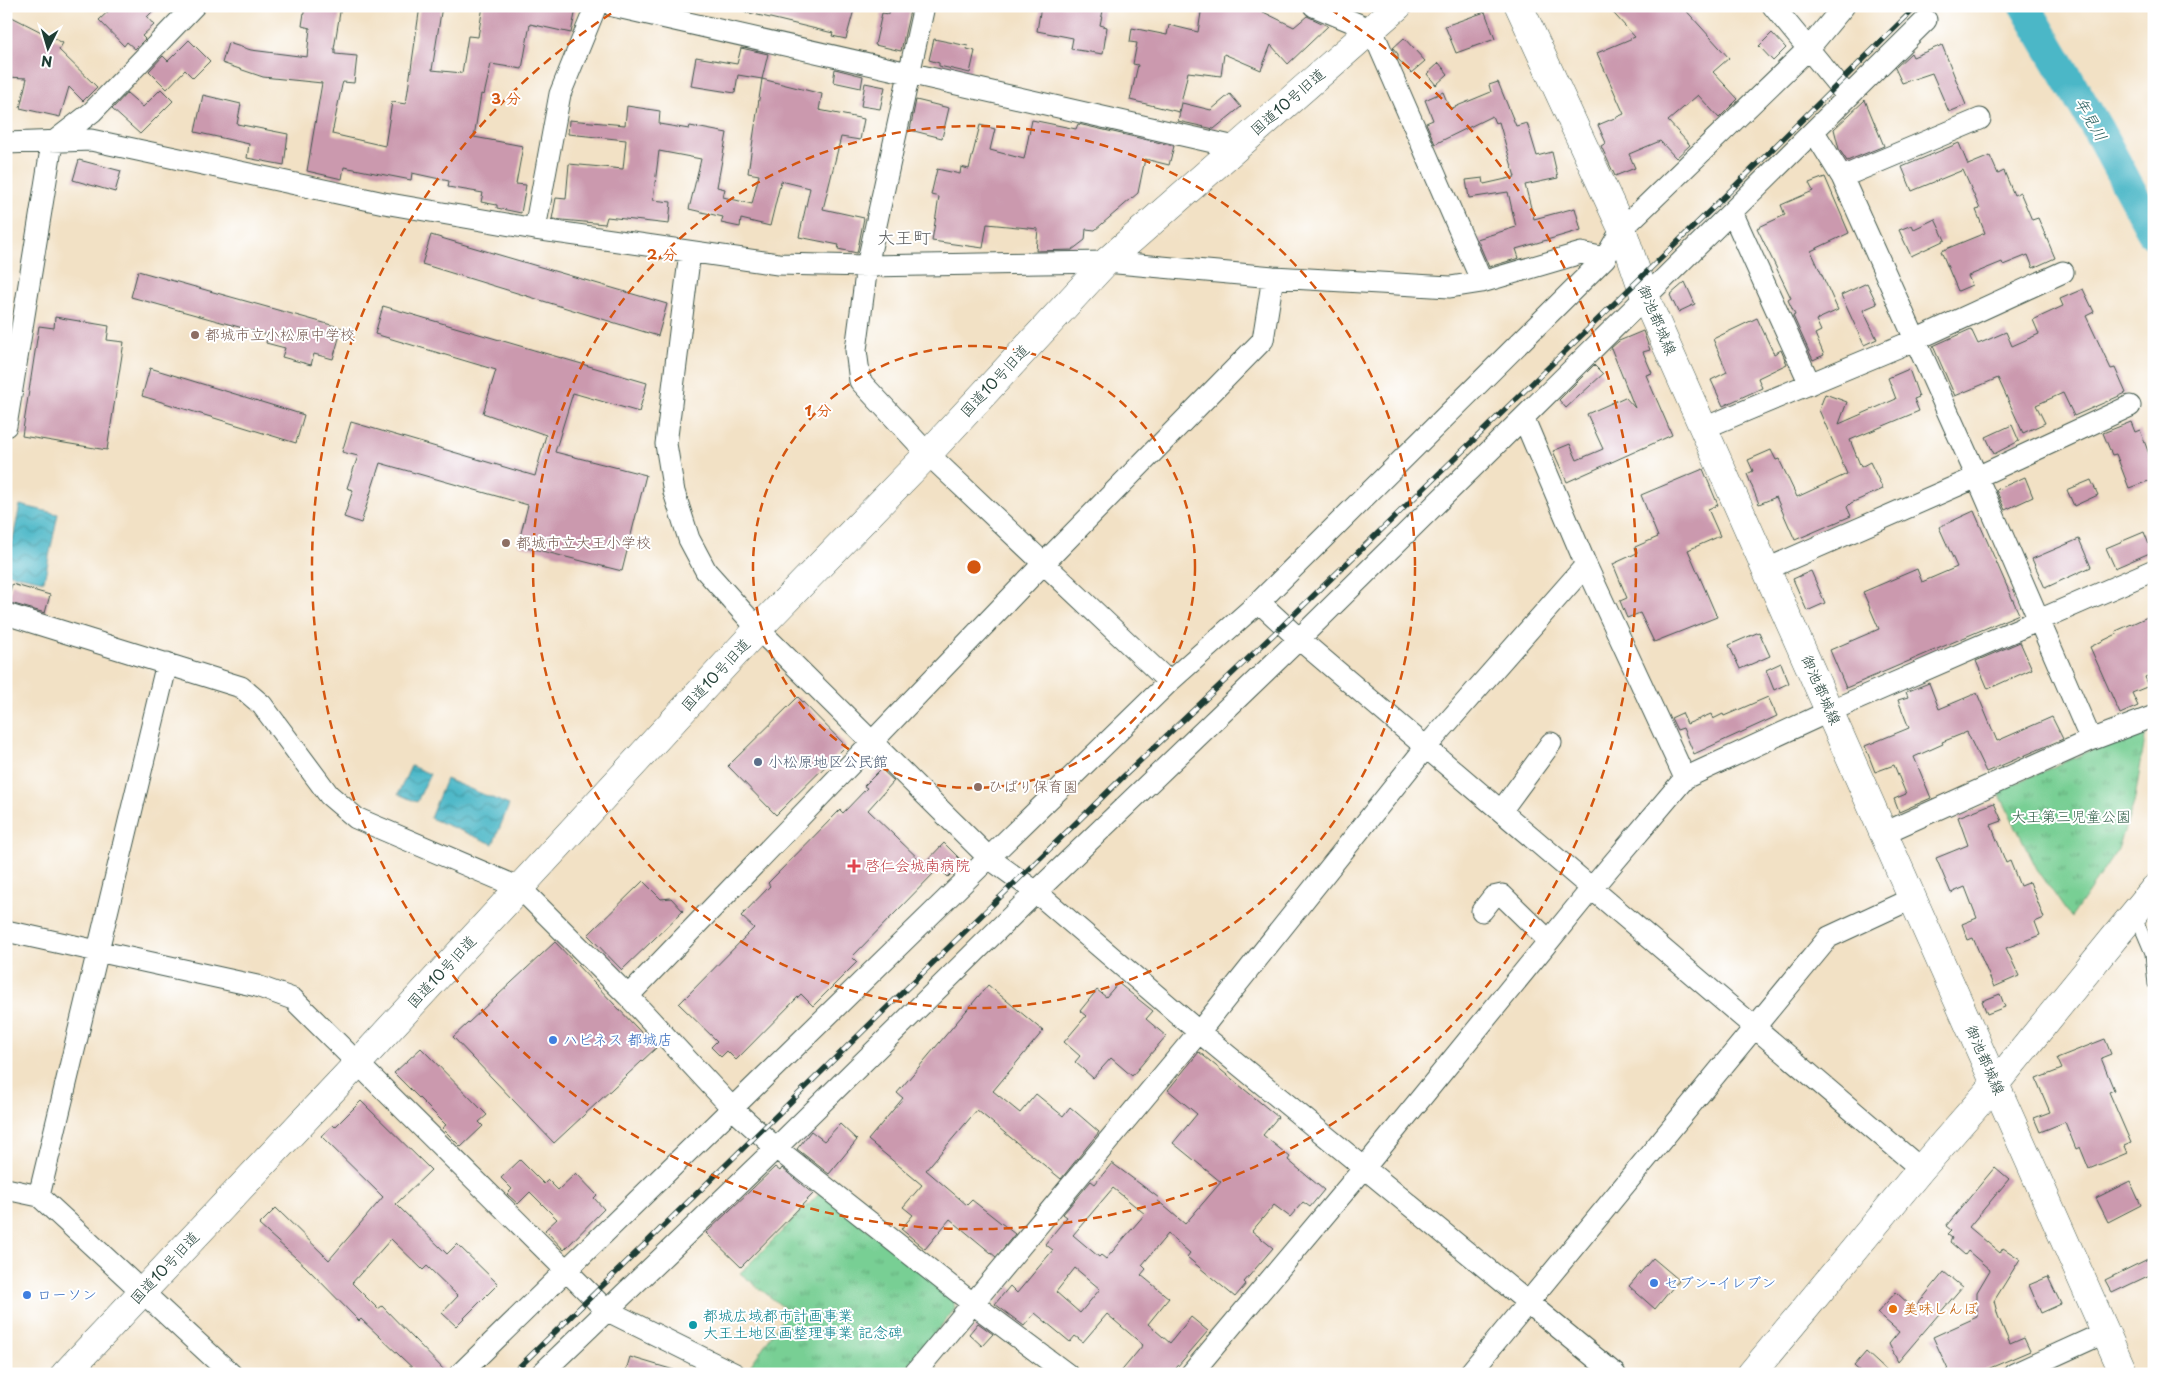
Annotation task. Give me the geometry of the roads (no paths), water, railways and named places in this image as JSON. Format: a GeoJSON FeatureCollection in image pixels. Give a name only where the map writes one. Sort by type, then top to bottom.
{"type":"FeatureCollection","features":[{"type":"Feature","properties":{"kind":"street"},"geometry":{"type":"LineString","coordinates":[[6,426],[52,143],[92,112],[194,6]]}},
{"type":"Feature","properties":{"kind":"street"},"geometry":{"type":"LineString","coordinates":[[535,229],[560,94],[596,6]]}},
{"type":"Feature","properties":{"kind":"street"},"geometry":{"type":"LineString","coordinates":[[613,6],[1235,147]]}},
{"type":"Feature","properties":{"kind":"street"},"geometry":{"type":"LineString","coordinates":[[924,6],[867,266],[856,350],[860,381],[928,454],[1170,682]]}},
{"type":"Feature","properties":{"kind":"street"},"geometry":{"type":"LineString","coordinates":[[1314,6],[1372,30],[1482,282]]}},
{"type":"Feature","properties":{"kind":"street","name":"国道10号旧道"},"geometry":{"type":"LineString","coordinates":[[64,1374],[358,1063],[758,629],[928,454],[1106,262],[1398,6]]}},
{"type":"Feature","properties":{"kind":"street","name":"御池都城線"},"geometry":{"type":"LineString","coordinates":[[1519,6],[1622,229],[1645,296],[1996,1084],[2104,1333],[2124,1374]]}},
{"type":"Feature","properties":{"kind":"street"},"geometry":{"type":"LineString","coordinates":[[1773,6],[1848,97]]}},
{"type":"Feature","properties":{"kind":"street"},"geometry":{"type":"LineString","coordinates":[[460,1374],[1170,682],[1259,602],[1605,258],[1622,229],[1809,48],[1844,6]]}},
{"type":"Feature","properties":{"kind":"street"},"geometry":{"type":"LineString","coordinates":[[541,1374],[1299,639],[1524,419],[1645,296],[1926,20]]}},
{"type":"Feature","properties":{"kind":"street"},"geometry":{"type":"LineString","coordinates":[[1842,177],[1980,119]]}},
{"type":"Feature","properties":{"kind":"street"},"geometry":{"type":"LineString","coordinates":[[1814,132],[1842,177],[1977,477],[2091,740]]}},
{"type":"Feature","properties":{"kind":"street"},"geometry":{"type":"LineString","coordinates":[[6,144],[91,140],[384,203],[535,229],[778,264],[867,266],[1106,262],[1273,277],[1450,286],[1482,282],[1581,252],[1605,258]]}},
{"type":"Feature","properties":{"kind":"street"},"geometry":{"type":"LineString","coordinates":[[1732,212],[1810,384]]}},
{"type":"Feature","properties":{"kind":"street"},"geometry":{"type":"LineString","coordinates":[[690,252],[666,444],[674,492],[689,539],[706,570],[758,629],[989,858],[1036,892],[1199,1032],[1615,1374]]}},
{"type":"Feature","properties":{"kind":"street"},"geometry":{"type":"LineString","coordinates":[[1704,428],[1915,340],[2063,272]]}},
{"type":"Feature","properties":{"kind":"street"},"geometry":{"type":"LineString","coordinates":[[628,996],[1044,563],[1263,340],[1273,277]]}},
{"type":"Feature","properties":{"kind":"street"},"geometry":{"type":"LineString","coordinates":[[1767,569],[1977,477],[2130,406]]}},
{"type":"Feature","properties":{"kind":"street"},"geometry":{"type":"LineString","coordinates":[[1524,419],[1586,565],[1685,778]]}},
{"type":"Feature","properties":{"kind":"street"},"geometry":{"type":"LineString","coordinates":[[914,1374],[1199,1032],[1426,747],[1586,565]]}},
{"type":"Feature","properties":{"kind":"street"},"geometry":{"type":"LineString","coordinates":[[1191,1374],[1365,1167],[1592,888],[1685,778],[1830,711],[2154,570]]}},
{"type":"Feature","properties":{"kind":"street"},"geometry":{"type":"LineString","coordinates":[[1259,602],[1299,639],[1921,1169]]}},
{"type":"Feature","properties":{"kind":"street"},"geometry":{"type":"LineString","coordinates":[[6,614],[241,686],[262,706],[329,795],[356,818],[520,888],[628,996],[733,1109],[776,1148],[972,1303],[1068,1374]]}},
{"type":"Feature","properties":{"kind":"street"},"geometry":{"type":"LineString","coordinates":[[39,1196],[167,663]]}},
{"type":"Feature","properties":{"kind":"street"},"geometry":{"type":"LineString","coordinates":[[1884,833],[2091,740],[2154,716]]}},
{"type":"Feature","properties":{"kind":"street"},"geometry":{"type":"LineString","coordinates":[[1501,811],[1551,743]]}},
{"type":"Feature","properties":{"kind":"street"},"geometry":{"type":"LineString","coordinates":[[1751,1374],[1921,1169],[1996,1084],[2154,889]]}},
{"type":"Feature","properties":{"kind":"street"},"geometry":{"type":"LineString","coordinates":[[1482,911],[1493,897],[1502,895],[1549,941]]}},
{"type":"Feature","properties":{"kind":"street"},"geometry":{"type":"LineString","coordinates":[[1469,1374],[1830,937],[1913,898]]}},
{"type":"Feature","properties":{"kind":"street"},"geometry":{"type":"LineString","coordinates":[[6,931],[257,986],[293,999],[606,1310],[735,1374]]}},
{"type":"Feature","properties":{"kind":"street"},"geometry":{"type":"LineString","coordinates":[[6,1189],[39,1196],[231,1374]]}},
{"type":"Feature","properties":{"kind":"street"},"geometry":{"type":"LineString","coordinates":[[2014,1374],[2104,1333]]}},
{"type":"Feature","properties":{"kind":"lane"},"geometry":{"type":"LineString","coordinates":[[2134,913],[2151,953],[2154,984]]}},
{"type":"Feature","properties":{"kind":"water"},"geometry":{"type":"Polygon","coordinates":[[[20,505],[58,514],[44,581],[6,573],[20,505]]]}},
{"type":"Feature","properties":{"kind":"water"},"geometry":{"type":"Polygon","coordinates":[[[411,766],[430,774],[417,802],[398,794],[411,766]]]}},
{"type":"Feature","properties":{"kind":"water"},"geometry":{"type":"Polygon","coordinates":[[[446,779],[509,805],[493,844],[430,818],[446,779]]]}},
{"type":"Feature","properties":{"kind":"waterway","name":"年見川"},"geometry":{"type":"LineString","coordinates":[[2025,6],[2098,130],[2154,234]]}},
{"type":"Feature","properties":{"kind":"railway"},"geometry":{"type":"LineString","coordinates":[[512,1374],[1123,777],[1275,633],[1725,196],[1917,6]]}},
{"type":"Feature","properties":{"kind":"place","name":"都城市立小松原中学校"},"geometry":{"type":"Point","coordinates":[195,335]}},
{"type":"Feature","properties":{"kind":"place","name":"都城市立大王小学校"},"geometry":{"type":"Point","coordinates":[506,543]}},
{"type":"Feature","properties":{"kind":"place","name":"小松原地区公民館"},"geometry":{"type":"Point","coordinates":[758,762]}},
{"type":"Feature","properties":{"kind":"place","name":"ひばり保育園"},"geometry":{"type":"Point","coordinates":[978,787]}},
{"type":"Feature","properties":{"kind":"place","name":"啓仁会城南病院"},"geometry":{"type":"Point","coordinates":[854,866]}},
{"type":"Feature","properties":{"kind":"place","name":"ハピネス 都城店"},"geometry":{"type":"Point","coordinates":[553,1040]}},
{"type":"Feature","properties":{"kind":"place","name":"セブン-イレブン"},"geometry":{"type":"Point","coordinates":[1654,1283]}},
{"type":"Feature","properties":{"kind":"place","name":"ローソン"},"geometry":{"type":"Point","coordinates":[27,1295]}},
{"type":"Feature","properties":{"kind":"place","name":"美味しんぼ"},"geometry":{"type":"Point","coordinates":[1893,1309]}},
{"type":"Feature","properties":{"kind":"place","name":"都城広域都市計画事業 大王土地区画整理事業 記念碑"},"geometry":{"type":"Point","coordinates":[693,1325]}},
{"type":"Feature","properties":{"kind":"district","name":"大王町"},"geometry":{"type":"Point","coordinates":[904,238]}},
{"type":"Feature","properties":{"kind":"park label","name":"大王第三児童公園"},"geometry":{"type":"Point","coordinates":[2071,817]}}]}
